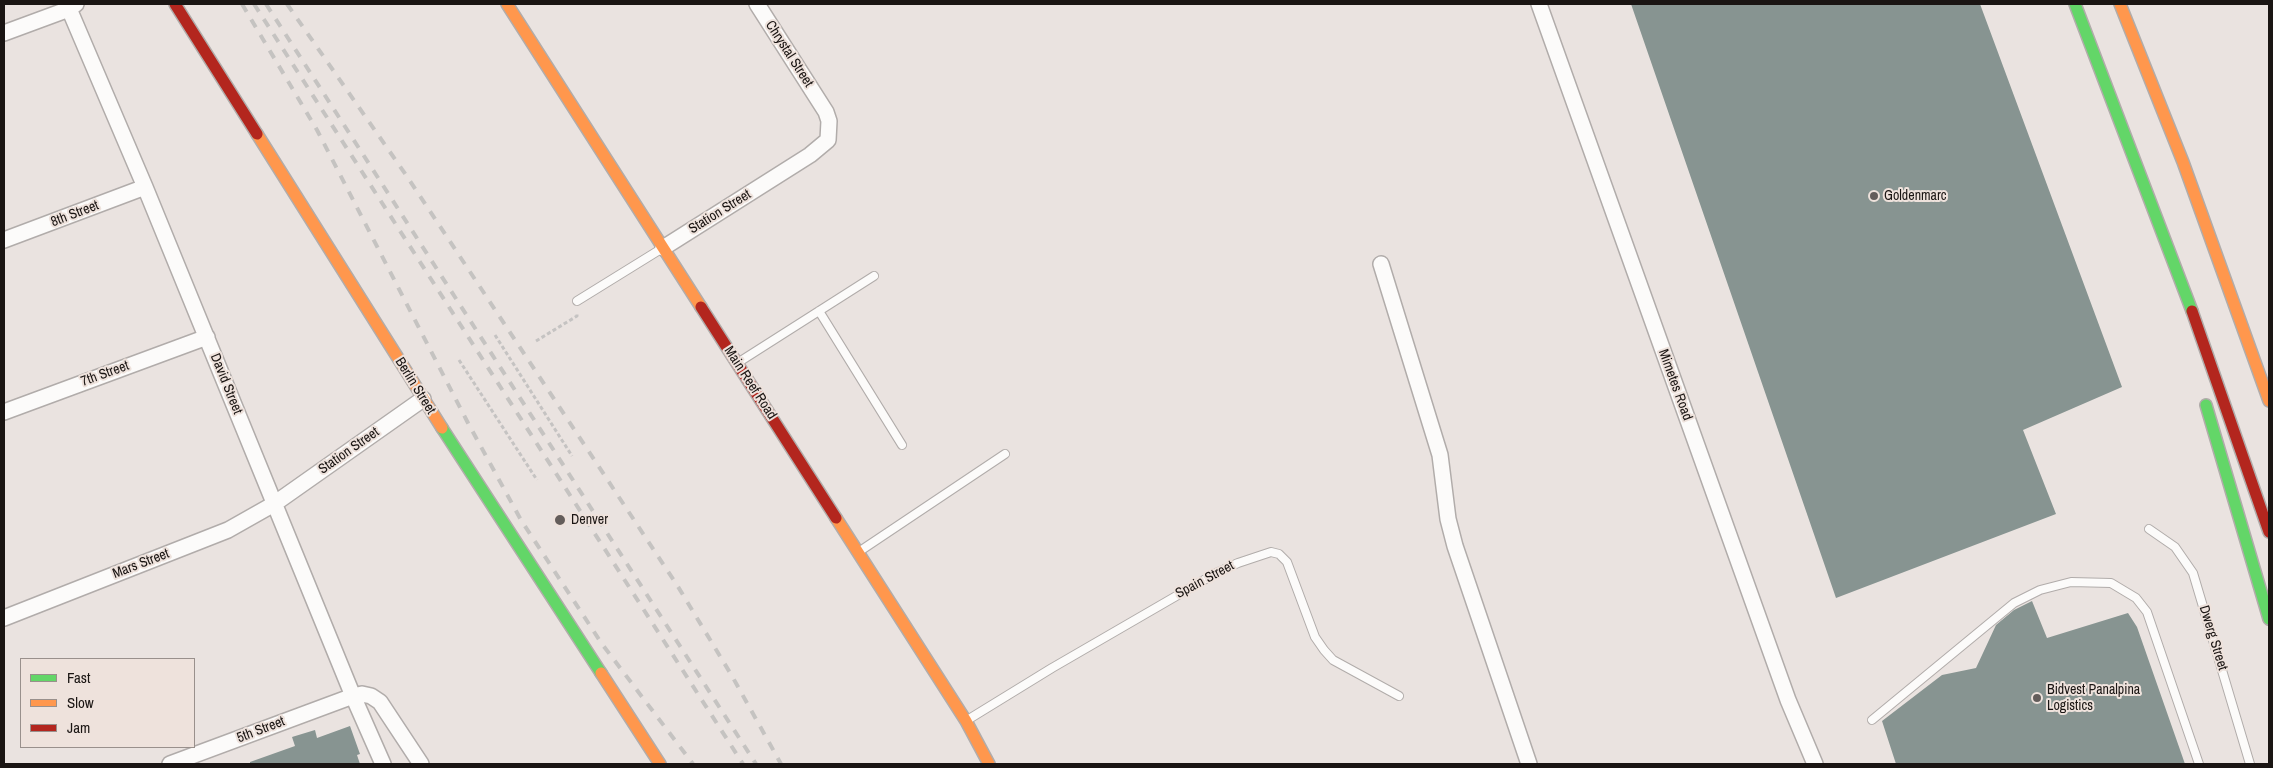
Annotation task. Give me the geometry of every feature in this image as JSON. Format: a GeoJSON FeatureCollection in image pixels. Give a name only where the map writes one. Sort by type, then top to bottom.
{"type":"FeatureCollection","features":[{"type":"Feature","properties":{"kind":"main road","name":"Berlin Street"},"geometry":{"type":"LineString","coordinates":[[174,4],[423,399],[660,764]]}},
{"type":"Feature","properties":{"kind":"main road","name":"Main Reef Road"},"geometry":{"type":"LineString","coordinates":[[507,4],[966,721],[989,764]]}},
{"type":"Feature","properties":{"kind":"main road"},"geometry":{"type":"LineString","coordinates":[[2075,4],[2195,319],[2269,532]]}},
{"type":"Feature","properties":{"kind":"main road"},"geometry":{"type":"LineString","coordinates":[[2120,4],[2183,162],[2269,401]]}},
{"type":"Feature","properties":{"kind":"main road"},"geometry":{"type":"LineString","coordinates":[[2147,190],[2183,320]]}},
{"type":"Feature","properties":{"kind":"main road"},"geometry":{"type":"LineString","coordinates":[[2203,395],[2269,619]]}},
{"type":"Feature","properties":{"kind":"street","name":"Chrystal Street"},"geometry":{"type":"LineString","coordinates":[[757,4],[821,104]]}},
{"type":"Feature","properties":{"kind":"street","name":"Mimetes Road"},"geometry":{"type":"LineString","coordinates":[[1539,4],[1788,700],[1815,764]]}},
{"type":"Feature","properties":{"kind":"street"},"geometry":{"type":"LineString","coordinates":[[4,33],[71,5]]}},
{"type":"Feature","properties":{"kind":"street","name":"David Street"},"geometry":{"type":"LineString","coordinates":[[71,5],[352,696],[383,764]]}},
{"type":"Feature","properties":{"kind":"street","name":"Station Street"},"geometry":{"type":"LineString","coordinates":[[663,248],[822,147],[828,140],[830,132],[829,122],[821,104]]}},
{"type":"Feature","properties":{"kind":"street","name":"8th Street"},"geometry":{"type":"LineString","coordinates":[[4,240],[146,187]]}},
{"type":"Feature","properties":{"kind":"street"},"geometry":{"type":"LineString","coordinates":[[1381,264],[1440,455],[1448,519],[1529,764]]}},
{"type":"Feature","properties":{"kind":"street","name":"7th Street"},"geometry":{"type":"LineString","coordinates":[[4,412],[207,337]]}},
{"type":"Feature","properties":{"kind":"street","name":"Station Street"},"geometry":{"type":"LineString","coordinates":[[274,504],[423,399]]}},
{"type":"Feature","properties":{"kind":"street","name":"Mars Street"},"geometry":{"type":"LineString","coordinates":[[4,618],[228,530],[274,504]]}},
{"type":"Feature","properties":{"kind":"street"},"geometry":{"type":"LineString","coordinates":[[352,696],[366,695],[380,702],[415,762]]}},
{"type":"Feature","properties":{"kind":"street","name":"5th Street"},"geometry":{"type":"LineString","coordinates":[[170,764],[352,696]]}},
{"type":"Feature","properties":{"kind":"lane","name":"Station Street"},"geometry":{"type":"LineString","coordinates":[[577,301],[663,248]]}},
{"type":"Feature","properties":{"kind":"lane"},"geometry":{"type":"LineString","coordinates":[[737,363],[874,276]]}},
{"type":"Feature","properties":{"kind":"lane"},"geometry":{"type":"LineString","coordinates":[[819,311],[902,445]]}},
{"type":"Feature","properties":{"kind":"lane"},"geometry":{"type":"LineString","coordinates":[[858,552],[1005,454]]}},
{"type":"Feature","properties":{"kind":"lane","name":"Dwerg Street"},"geometry":{"type":"LineString","coordinates":[[2149,529],[2175,547],[2194,573],[2250,764]]}},
{"type":"Feature","properties":{"kind":"lane","name":"Spain Street"},"geometry":{"type":"LineString","coordinates":[[966,721],[1052,668],[1200,582],[1238,563],[1271,552],[1279,554],[1287,562],[1315,637],[1324,650],[1333,660],[1398,696]]}},
{"type":"Feature","properties":{"kind":"lane"},"geometry":{"type":"LineString","coordinates":[[1872,720],[2014,603],[2040,590],[2064,584],[2084,582],[2111,584],[2136,598],[2147,612],[2199,764]]}},
{"type":"Feature","properties":{"kind":"path"},"geometry":{"type":"LineString","coordinates":[[536,341],[577,316],[577,301]]}},
{"type":"Feature","properties":{"kind":"path"},"geometry":{"type":"LineString","coordinates":[[495,335],[572,456]]}},
{"type":"Feature","properties":{"kind":"path"},"geometry":{"type":"LineString","coordinates":[[458,360],[537,480]]}},
{"type":"Feature","properties":{"kind":"building","name":"Goldenmarc"},"geometry":{"type":"Polygon","coordinates":[[[1631,4],[1980,4],[2122,387],[2023,430],[2056,514],[1836,598],[1631,4]]]}},
{"type":"Feature","properties":{"kind":"building","name":"Bidvest Panalpina Logistics"},"geometry":{"type":"Polygon","coordinates":[[[2032,601],[2047,638],[2128,613],[2137,627],[2185,764],[1896,764],[1882,721],[1942,675],[1976,668],[1996,625],[2014,610],[2032,601]]]}},
{"type":"Feature","properties":{"kind":"building"},"geometry":{"type":"Polygon","coordinates":[[[350,726],[360,754],[357,755],[360,764],[250,764],[250,762],[295,746],[292,737],[315,730],[317,738],[350,726]]]}},
{"type":"Feature","properties":{"kind":"railway"},"geometry":{"type":"LineString","coordinates":[[242,4],[317,130],[468,423],[521,520],[602,644],[693,764]]}},
{"type":"Feature","properties":{"kind":"railway"},"geometry":{"type":"LineString","coordinates":[[254,4],[743,764]]}},
{"type":"Feature","properties":{"kind":"railway"},"geometry":{"type":"LineString","coordinates":[[266,4],[756,764]]}},
{"type":"Feature","properties":{"kind":"railway"},"geometry":{"type":"LineString","coordinates":[[287,4],[406,175],[677,585],[732,676],[781,764]]}},
{"type":"Feature","properties":{"kind":"traffic: fast"},"geometry":{"type":"LineString","coordinates":[[2075,4],[2192,311]]}},
{"type":"Feature","properties":{"kind":"traffic: fast"},"geometry":{"type":"LineString","coordinates":[[2206,405],[2269,619]]}},
{"type":"Feature","properties":{"kind":"traffic: fast"},"geometry":{"type":"LineString","coordinates":[[442,428],[601,673]]}},
{"type":"Feature","properties":{"kind":"traffic: slow"},"geometry":{"type":"LineString","coordinates":[[507,4],[701,307]]}},
{"type":"Feature","properties":{"kind":"traffic: slow"},"geometry":{"type":"LineString","coordinates":[[2120,4],[2183,162],[2269,401]]}},
{"type":"Feature","properties":{"kind":"traffic: slow"},"geometry":{"type":"LineString","coordinates":[[257,134],[442,428]]}},
{"type":"Feature","properties":{"kind":"traffic: slow"},"geometry":{"type":"LineString","coordinates":[[836,518],[966,721],[989,764]]}},
{"type":"Feature","properties":{"kind":"traffic: slow"},"geometry":{"type":"LineString","coordinates":[[601,673],[660,764]]}},
{"type":"Feature","properties":{"kind":"traffic: jam"},"geometry":{"type":"LineString","coordinates":[[175,4],[257,134]]}},
{"type":"Feature","properties":{"kind":"traffic: jam"},"geometry":{"type":"LineString","coordinates":[[701,307],[836,518]]}},
{"type":"Feature","properties":{"kind":"traffic: jam"},"geometry":{"type":"LineString","coordinates":[[2192,311],[2269,532]]}},
{"type":"Feature","properties":{"kind":"place","name":"Goldenmarc"},"geometry":{"type":"Point","coordinates":[1874,196]}},
{"type":"Feature","properties":{"kind":"place","name":"Denver"},"geometry":{"type":"Point","coordinates":[560,520]}},
{"type":"Feature","properties":{"kind":"place","name":"Bidvest Panalpina Logistics"},"geometry":{"type":"Point","coordinates":[2037,698]}}]}
